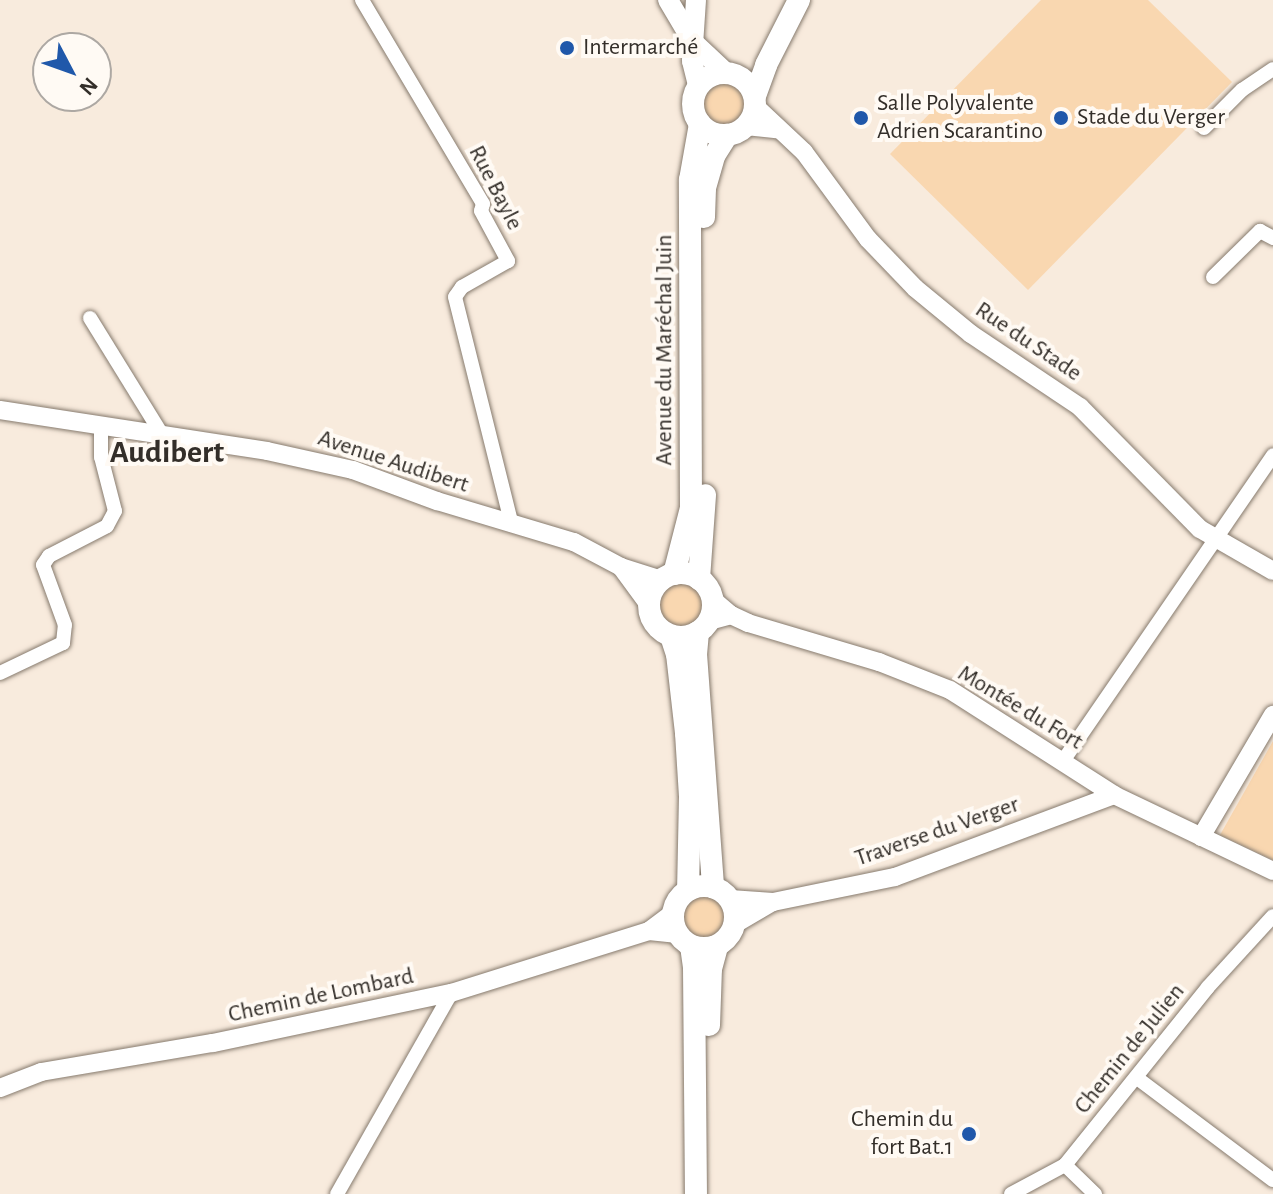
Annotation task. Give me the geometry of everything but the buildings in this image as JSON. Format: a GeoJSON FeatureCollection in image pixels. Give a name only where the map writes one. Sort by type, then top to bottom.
{"type":"FeatureCollection","features":[{"type":"Feature","properties":{"kind":"main road"},"geometry":{"type":"LineString","coordinates":[[668,0],[693,42],[747,83],[746,116],[707,131],[692,108],[698,85],[692,61],[693,42],[696,0]]}},
{"type":"Feature","properties":{"kind":"main road"},"geometry":{"type":"LineString","coordinates":[[698,85],[710,76],[744,69],[761,49],[786,0]]}},
{"type":"Feature","properties":{"kind":"main road","name":"Avenue du Maréchal Juin"},"geometry":{"type":"LineString","coordinates":[[699,579],[706,468],[705,188],[714,156],[746,116],[766,65],[799,0]]}},
{"type":"Feature","properties":{"kind":"main road","name":"Avenue du Maréchal Juin"},"geometry":{"type":"LineString","coordinates":[[668,577],[682,555],[691,508],[690,180],[700,124]]}},
{"type":"Feature","properties":{"kind":"main road"},"geometry":{"type":"LineString","coordinates":[[706,617],[685,637],[671,636],[655,624],[649,605],[652,591],[668,577],[699,579],[706,617],[697,668],[722,893],[736,911],[732,933],[717,946],[708,1014],[711,1194]]}},
{"type":"Feature","properties":{"kind":"main road"},"geometry":{"type":"LineString","coordinates":[[671,636],[677,654],[690,797],[688,890],[680,931],[696,1194]]}},
{"type":"Feature","properties":{"kind":"main road"},"geometry":{"type":"LineString","coordinates":[[688,890],[722,893]]}},
{"type":"Feature","properties":{"kind":"main road"},"geometry":{"type":"LineString","coordinates":[[680,931],[717,946]]}},
{"type":"Feature","properties":{"kind":"street","name":"Rue Bayle"},"geometry":{"type":"LineString","coordinates":[[362,0],[483,204],[481,211],[508,261],[462,287],[455,297],[512,525]]}},
{"type":"Feature","properties":{"kind":"street"},"geometry":{"type":"LineString","coordinates":[[1204,128],[1242,90],[1273,69]]}},
{"type":"Feature","properties":{"kind":"street","name":"Rue du Stade"},"geometry":{"type":"LineString","coordinates":[[746,116],[777,129],[804,152],[868,239],[915,288],[971,334],[1080,407],[1200,529],[1273,571]]}},
{"type":"Feature","properties":{"kind":"street"},"geometry":{"type":"LineString","coordinates":[[1213,277],[1260,231],[1273,238]]}},
{"type":"Feature","properties":{"kind":"street"},"geometry":{"type":"LineString","coordinates":[[90,318],[163,436]]}},
{"type":"Feature","properties":{"kind":"street","name":"Avenue Audibert"},"geometry":{"type":"LineString","coordinates":[[0,410],[267,451],[353,470],[512,525],[574,542],[621,567],[668,577]]}},
{"type":"Feature","properties":{"kind":"street"},"geometry":{"type":"LineString","coordinates":[[0,673],[63,643],[65,625],[43,565],[49,556],[107,526],[115,511],[101,457],[101,427]]}},
{"type":"Feature","properties":{"kind":"street"},"geometry":{"type":"LineString","coordinates":[[1063,761],[1218,540],[1273,455]]}},
{"type":"Feature","properties":{"kind":"street","name":"Avenue Audibert"},"geometry":{"type":"LineString","coordinates":[[621,567],[649,605]]}},
{"type":"Feature","properties":{"kind":"street","name":"Montée du Fort"},"geometry":{"type":"LineString","coordinates":[[706,617],[739,619],[879,662],[950,690],[1114,795],[1273,871]]}},
{"type":"Feature","properties":{"kind":"street"},"geometry":{"type":"LineString","coordinates":[[1201,837],[1273,715]]}},
{"type":"Feature","properties":{"kind":"street","name":"Traverse du Verger"},"geometry":{"type":"LineString","coordinates":[[735,924],[773,902],[895,877],[1114,795]]}},
{"type":"Feature","properties":{"kind":"street","name":"Traverse du Verger"},"geometry":{"type":"LineString","coordinates":[[722,893],[773,902]]}},
{"type":"Feature","properties":{"kind":"street","name":"Chemin de Julien"},"geometry":{"type":"LineString","coordinates":[[1011,1194],[1065,1165],[1208,987],[1273,916]]}},
{"type":"Feature","properties":{"kind":"street","name":"Chemin de Lombard"},"geometry":{"type":"LineString","coordinates":[[0,1088],[41,1072],[213,1043],[451,993],[649,931],[680,931]]}},
{"type":"Feature","properties":{"kind":"street"},"geometry":{"type":"LineString","coordinates":[[337,1194],[451,993]]}},
{"type":"Feature","properties":{"kind":"street"},"geometry":{"type":"LineString","coordinates":[[1137,1078],[1273,1180]]}},
{"type":"Feature","properties":{"kind":"street"},"geometry":{"type":"LineString","coordinates":[[1065,1165],[1095,1194]]}},
{"type":"Feature","properties":{"kind":"shaded area","name":"Stade du Verger"},"geometry":{"type":"Polygon","coordinates":[[[1041,0],[1148,0],[1232,82],[1028,290],[890,154],[1041,0]]]}},
{"type":"Feature","properties":{"kind":"shaded area"},"geometry":{"type":"Polygon","coordinates":[[[724,73],[736,75],[746,82],[753,92],[753,116],[746,126],[736,133],[724,135],[712,133],[702,126],[695,116],[693,104],[695,92],[702,82],[712,75],[724,73]]]}},
{"type":"Feature","properties":{"kind":"shaded area"},"geometry":{"type":"Polygon","coordinates":[[[680,574],[702,583],[711,605],[702,627],[680,636],[658,627],[649,605],[658,583],[680,574]]]}},
{"type":"Feature","properties":{"kind":"shaded area"},"geometry":{"type":"Polygon","coordinates":[[[1273,741],[1273,860],[1220,835],[1273,741]]]}},
{"type":"Feature","properties":{"kind":"shaded area"},"geometry":{"type":"Polygon","coordinates":[[[705,886],[727,895],[736,917],[727,939],[705,948],[683,939],[674,917],[683,895],[705,886]]]}},
{"type":"Feature","properties":{"kind":"place","name":"Intermarché"},"geometry":{"type":"Point","coordinates":[567,48]}},
{"type":"Feature","properties":{"kind":"place","name":"Salle Polyvalente Adrien Scarantino"},"geometry":{"type":"Point","coordinates":[861,118]}},
{"type":"Feature","properties":{"kind":"place","name":"Stade du Verger"},"geometry":{"type":"Point","coordinates":[1061,118]}},
{"type":"Feature","properties":{"kind":"place","name":"Chemin du fort Bat.1"},"geometry":{"type":"Point","coordinates":[969,1134]}},
{"type":"Feature","properties":{"kind":"district","name":"Audibert"},"geometry":{"type":"Point","coordinates":[167,452]}}]}
